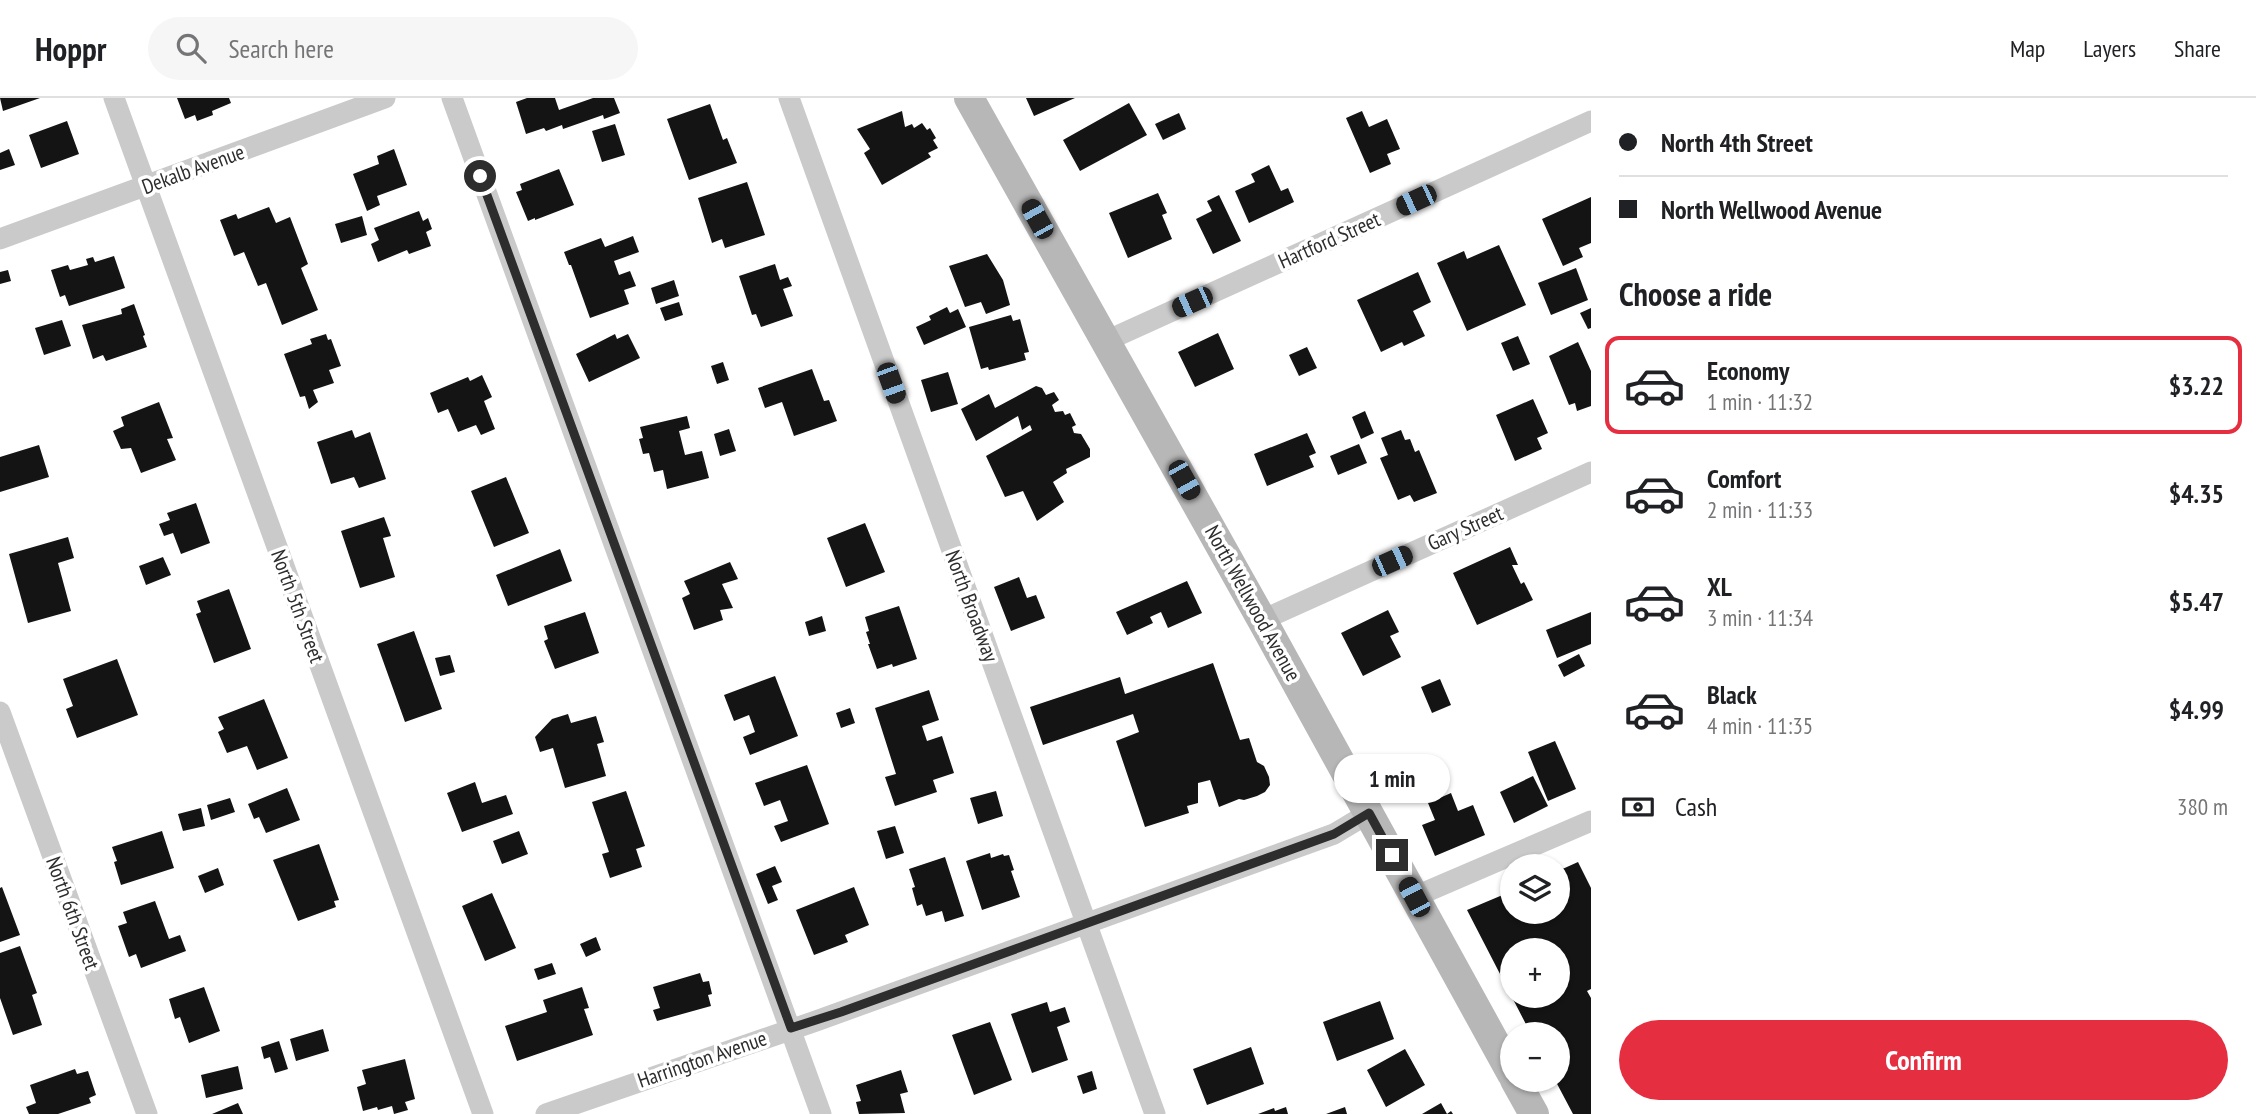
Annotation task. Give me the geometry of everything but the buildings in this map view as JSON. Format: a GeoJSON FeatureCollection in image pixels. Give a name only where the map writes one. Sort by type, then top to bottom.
{"type":"FeatureCollection","features":[{"type":"Feature","properties":{"kind":"main road","name":"North Wellwood Avenue"},"geometry":{"type":"LineString","coordinates":[[969,98],[1262,620],[1500,1052]]}},
{"type":"Feature","properties":{"kind":"main road"},"geometry":{"type":"LineString","coordinates":[[1522,1092],[1534,1114]]}},
{"type":"Feature","properties":{"kind":"street","name":"North 5th Street"},"geometry":{"type":"LineString","coordinates":[[114,98],[483,1114]]}},
{"type":"Feature","properties":{"kind":"street","name":"Dekalb Avenue"},"geometry":{"type":"LineString","coordinates":[[0,239],[385,98]]}},
{"type":"Feature","properties":{"kind":"street"},"geometry":{"type":"LineString","coordinates":[[452,98],[821,1114]]}},
{"type":"Feature","properties":{"kind":"street","name":"North Broadway"},"geometry":{"type":"LineString","coordinates":[[789,98],[1155,1114]]}},
{"type":"Feature","properties":{"kind":"street","name":"Hartford Street"},"geometry":{"type":"LineString","coordinates":[[1106,341],[1591,121]]}},
{"type":"Feature","properties":{"kind":"street","name":"Gary Street"},"geometry":{"type":"LineString","coordinates":[[1262,620],[1591,472]]}},
{"type":"Feature","properties":{"kind":"street","name":"North 6th Street"},"geometry":{"type":"LineString","coordinates":[[0,712],[147,1114]]}},
{"type":"Feature","properties":{"kind":"street","name":"Harrington Avenue"},"geometry":{"type":"LineString","coordinates":[[546,1114],[1334,834],[1369,813]]}},
{"type":"Feature","properties":{"kind":"street"},"geometry":{"type":"LineString","coordinates":[[1414,897],[1591,821]]}},
{"type":"Feature","properties":{"kind":"route"},"geometry":{"type":"LineString","coordinates":[[480,176],[791,1028],[1334,834],[1369,813],[1392,855]]}}]}
